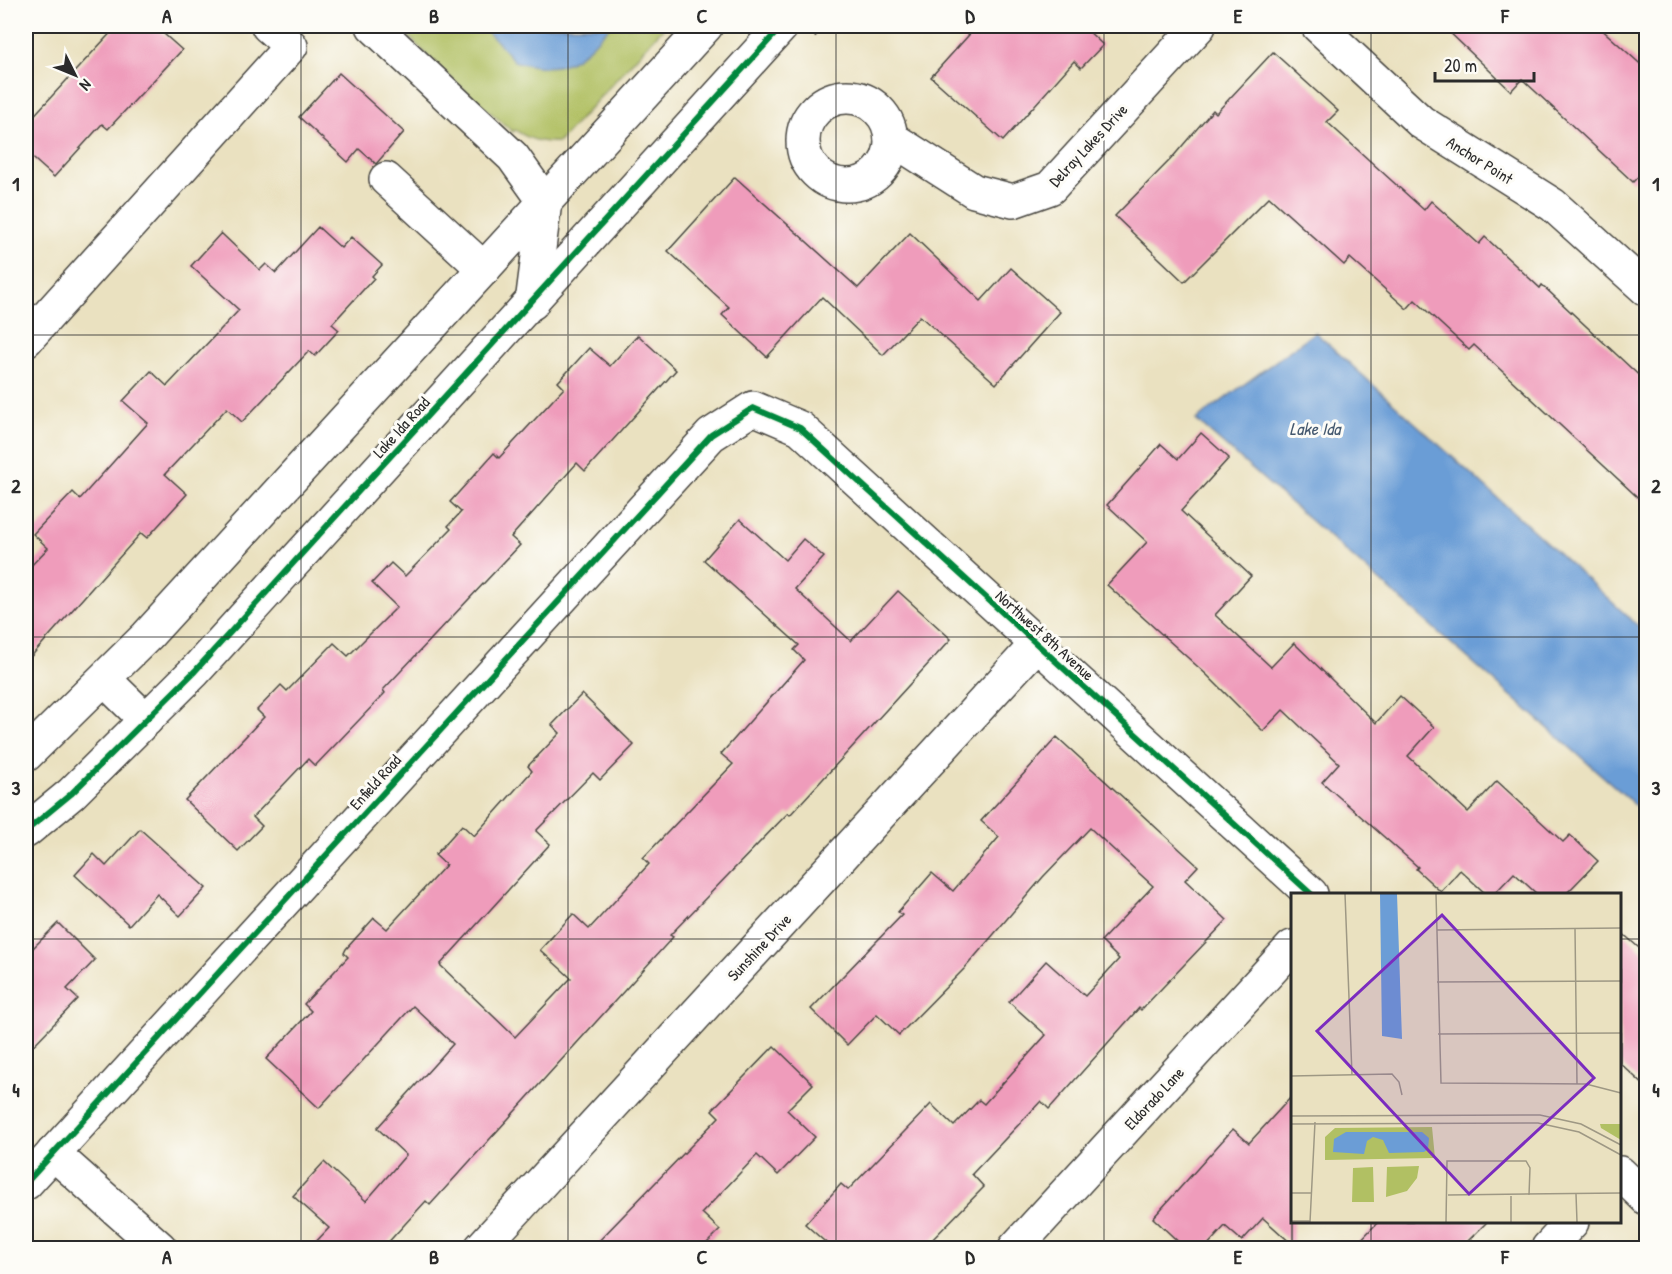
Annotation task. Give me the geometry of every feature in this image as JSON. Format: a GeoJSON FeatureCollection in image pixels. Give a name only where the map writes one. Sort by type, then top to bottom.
{"type":"FeatureCollection","features":[{"type":"Feature","properties":{"kind":"street"},"geometry":{"type":"LineString","coordinates":[[373,26],[513,157],[545,202],[532,303]]}},
{"type":"Feature","properties":{"kind":"street"},"geometry":{"type":"LineString","coordinates":[[26,755],[105,680],[706,26]]}},
{"type":"Feature","properties":{"kind":"street","name":"Lake Ida Road"},"geometry":{"type":"LineString","coordinates":[[26,831],[71,794],[203,662],[782,26]]}},
{"type":"Feature","properties":{"kind":"street","name":"Delray Lakes Drive"},"geometry":{"type":"LineString","coordinates":[[891,138],[974,191],[1013,201],[1050,189],[1199,26]]}},
{"type":"Feature","properties":{"kind":"street","name":"Anchor Point"},"geometry":{"type":"LineString","coordinates":[[1318,26],[1421,122],[1553,206],[1647,289]]}},
{"type":"Feature","properties":{"kind":"street"},"geometry":{"type":"LineString","coordinates":[[26,340],[280,36]]}},
{"type":"Feature","properties":{"kind":"street"},"geometry":{"type":"LineString","coordinates":[[386,179],[484,269]]}},
{"type":"Feature","properties":{"kind":"street","name":"Northwest 8th Avenue"},"geometry":{"type":"LineString","coordinates":[[753,408],[800,428],[1310,893]]}},
{"type":"Feature","properties":{"kind":"street","name":"Enfield Road"},"geometry":{"type":"LineString","coordinates":[[26,1183],[711,435],[753,408]]}},
{"type":"Feature","properties":{"kind":"street","name":"Sunshine Drive"},"geometry":{"type":"LineString","coordinates":[[481,1248],[1036,645]]}},
{"type":"Feature","properties":{"kind":"street"},"geometry":{"type":"LineString","coordinates":[[105,680],[146,720]]}},
{"type":"Feature","properties":{"kind":"street","name":"Eldorado Lane"},"geometry":{"type":"LineString","coordinates":[[1014,1248],[1291,948]]}},
{"type":"Feature","properties":{"kind":"street"},"geometry":{"type":"LineString","coordinates":[[53,1154],[160,1248]]}},
{"type":"Feature","properties":{"kind":"street"},"geometry":{"type":"LineString","coordinates":[[1621,1174],[1647,1198]]}},
{"type":"Feature","properties":{"kind":"street"},"geometry":{"type":"LineString","coordinates":[[1548,1248],[1570,1223]]}},
{"type":"Feature","properties":{"kind":"green space"},"geometry":{"type":"Polygon","coordinates":[[[399,26],[665,26],[559,142],[553,142],[536,140],[515,130],[513,132],[438,67],[399,26]]]}},
{"type":"Feature","properties":{"kind":"water"},"geometry":{"type":"Polygon","coordinates":[[[481,26],[610,26],[579,56],[558,66],[546,67],[514,61],[481,26]]]}},
{"type":"Feature","properties":{"kind":"water","name":"Lake Ida"},"geometry":{"type":"Polygon","coordinates":[[[1315,332],[1646,633],[1646,814],[1196,420],[1315,332]]]}},
{"type":"Feature","properties":{"kind":"building"},"geometry":{"type":"Polygon","coordinates":[[[117,26],[155,26],[182,50],[108,129],[102,124],[54,177],[26,152],[26,124],[117,26]]]}},
{"type":"Feature","properties":{"kind":"building"},"geometry":{"type":"Polygon","coordinates":[[[977,26],[1083,26],[1103,45],[1081,68],[1074,61],[1003,141],[931,77],[977,26]]]}},
{"type":"Feature","properties":{"kind":"building"},"geometry":{"type":"Polygon","coordinates":[[[1443,26],[1598,26],[1647,70],[1647,167],[1633,182],[1522,79],[1511,91],[1443,26]]]}},
{"type":"Feature","properties":{"kind":"building"},"geometry":{"type":"Polygon","coordinates":[[[1273,52],[1338,111],[1327,122],[1424,210],[1431,201],[1479,244],[1485,237],[1540,288],[1542,285],[1647,383],[1647,506],[1474,345],[1469,350],[1415,300],[1407,309],[1350,258],[1344,265],[1269,197],[1184,282],[1115,216],[1171,159],[1213,110],[1216,113],[1273,52]]]}},
{"type":"Feature","properties":{"kind":"building"},"geometry":{"type":"Polygon","coordinates":[[[339,73],[404,132],[376,164],[359,149],[348,162],[299,117],[339,73]]]}},
{"type":"Feature","properties":{"kind":"building"},"geometry":{"type":"Polygon","coordinates":[[[735,177],[858,288],[910,233],[981,301],[1011,268],[1060,312],[996,384],[920,316],[883,355],[822,297],[767,357],[722,315],[729,307],[668,251],[735,177]]]}},
{"type":"Feature","properties":{"kind":"building"},"geometry":{"type":"Polygon","coordinates":[[[318,227],[341,248],[351,237],[382,265],[372,276],[374,278],[332,324],[339,330],[315,356],[309,351],[242,422],[227,408],[165,474],[187,494],[147,538],[141,533],[26,662],[26,571],[48,548],[33,534],[73,492],[80,499],[148,423],[123,401],[151,371],[167,386],[239,310],[191,266],[221,233],[260,270],[266,264],[276,273],[318,227]]]}},
{"type":"Feature","properties":{"kind":"building"},"geometry":{"type":"Polygon","coordinates":[[[638,335],[676,370],[585,471],[577,463],[511,537],[520,545],[383,690],[385,693],[315,766],[308,759],[253,817],[262,826],[238,851],[185,800],[264,717],[257,710],[281,685],[287,691],[334,643],[348,656],[397,607],[372,583],[391,563],[405,576],[451,529],[448,526],[461,512],[450,502],[494,453],[499,458],[564,388],[558,382],[589,348],[610,366],[638,335]]]}},
{"type":"Feature","properties":{"kind":"building"},"geometry":{"type":"Polygon","coordinates":[[[1201,433],[1229,458],[1181,511],[1251,576],[1215,615],[1271,667],[1294,643],[1376,723],[1400,696],[1434,727],[1408,756],[1468,812],[1497,781],[1563,842],[1570,835],[1598,861],[1567,893],[1536,893],[1514,873],[1495,893],[1485,893],[1460,870],[1441,892],[1416,869],[1418,867],[1322,782],[1339,763],[1283,710],[1263,731],[1207,675],[1107,585],[1147,542],[1107,505],[1161,444],[1178,459],[1201,433]]]}},
{"type":"Feature","properties":{"kind":"building"},"geometry":{"type":"Polygon","coordinates":[[[740,519],[785,560],[803,539],[824,557],[795,589],[851,641],[898,591],[951,639],[790,815],[788,813],[670,935],[673,937],[430,1205],[426,1201],[383,1248],[310,1248],[329,1228],[293,1196],[324,1162],[366,1201],[406,1155],[377,1128],[453,1044],[413,1006],[319,1108],[266,1059],[311,1011],[304,1004],[348,957],[344,953],[346,949],[374,918],[387,929],[446,865],[435,855],[462,825],[474,836],[532,771],[528,766],[560,733],[552,725],[582,694],[634,745],[600,780],[593,773],[536,831],[550,844],[440,965],[515,1037],[571,978],[540,950],[573,914],[589,929],[649,864],[643,858],[733,764],[721,754],[804,660],[794,650],[799,645],[704,560],[740,519]]]}},
{"type":"Feature","properties":{"kind":"building"},"geometry":{"type":"Polygon","coordinates":[[[1057,737],[1198,866],[1185,880],[1227,920],[1141,1010],[1139,1008],[1049,1109],[1041,1101],[972,1174],[984,1187],[924,1248],[832,1248],[805,1224],[841,1184],[848,1190],[931,1104],[954,1126],[979,1100],[984,1104],[1046,1035],[1009,1002],[1046,961],[1085,996],[1119,959],[1101,941],[1153,886],[1090,828],[1043,877],[964,969],[899,1035],[877,1014],[847,1045],[811,1009],[902,915],[898,912],[932,873],[953,891],[999,837],[981,821],[1057,737]]]}},
{"type":"Feature","properties":{"kind":"building"},"geometry":{"type":"Polygon","coordinates":[[[140,829],[206,888],[180,916],[157,894],[129,925],[75,875],[94,854],[106,866],[140,829]]]}},
{"type":"Feature","properties":{"kind":"building"},"geometry":{"type":"Polygon","coordinates":[[[58,923],[95,960],[67,989],[78,999],[26,1053],[26,955],[58,923]]]}},
{"type":"Feature","properties":{"kind":"building"},"geometry":{"type":"Polygon","coordinates":[[[1621,932],[1647,955],[1647,1088],[1621,1064],[1621,932]]]}},
{"type":"Feature","properties":{"kind":"building"},"geometry":{"type":"Polygon","coordinates":[[[774,1046],[813,1084],[787,1110],[815,1137],[778,1175],[757,1155],[702,1213],[720,1230],[702,1248],[592,1248],[719,1117],[712,1110],[774,1046]]]}},
{"type":"Feature","properties":{"kind":"building"},"geometry":{"type":"Polygon","coordinates":[[[1291,1097],[1293,1245],[1263,1218],[1242,1241],[1225,1226],[1205,1248],[1185,1248],[1153,1218],[1233,1129],[1249,1143],[1291,1097]]]}},
{"type":"Feature","properties":{"kind":"building"},"geometry":{"type":"Polygon","coordinates":[[[1377,1223],[1486,1223],[1461,1248],[1353,1248],[1377,1223]]]}},
{"type":"Feature","properties":{"kind":"cycle path"},"geometry":{"type":"LineString","coordinates":[[26,831],[71,794],[195,671],[782,26]]}},
{"type":"Feature","properties":{"kind":"cycle path"},"geometry":{"type":"LineString","coordinates":[[26,1183],[711,435],[753,408],[800,428],[1310,893]]}}]}
